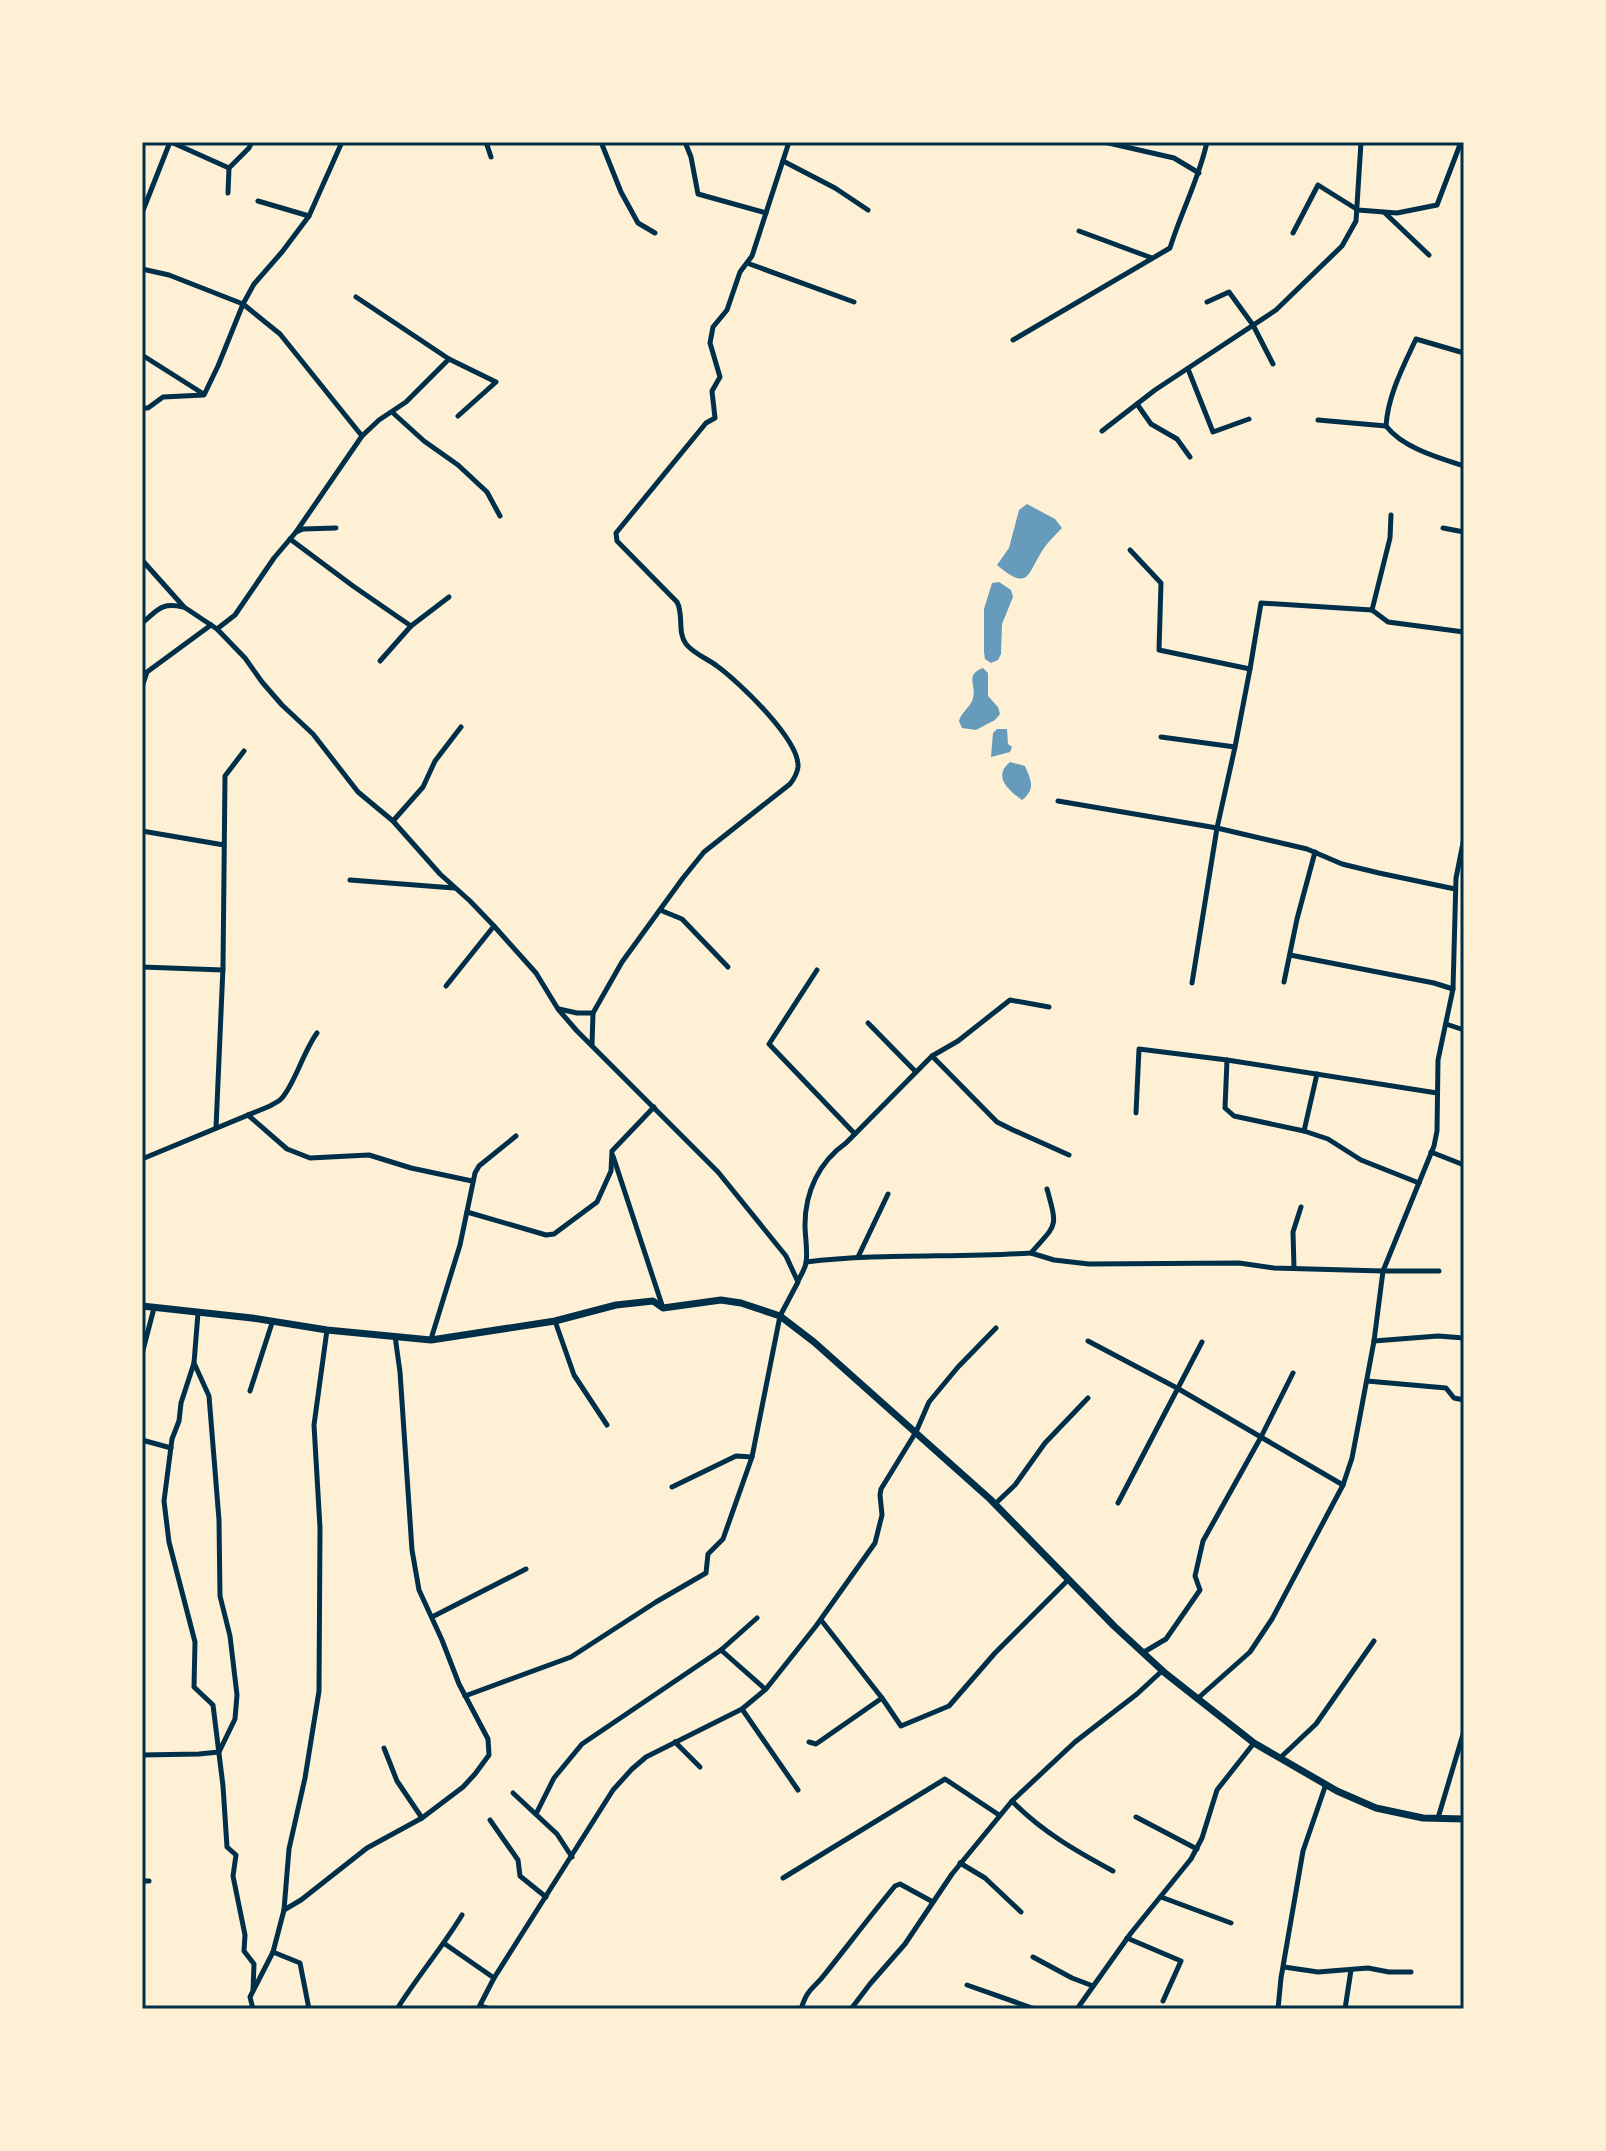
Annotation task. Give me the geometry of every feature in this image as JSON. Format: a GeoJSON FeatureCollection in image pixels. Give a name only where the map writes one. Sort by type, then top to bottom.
{"type":"FeatureCollection","features":[{"type":"Feature","properties":{"kind":"street"},"geometry":{"type":"LineString","coordinates":[[142,213],[170,142],[229,168]]}},
{"type":"Feature","properties":{"kind":"street"},"geometry":{"type":"LineString","coordinates":[[228,193],[229,168],[252,142]]}},
{"type":"Feature","properties":{"kind":"street"},"geometry":{"type":"LineString","coordinates":[[204,395],[243,304],[254,284],[309,216],[342,142]]}},
{"type":"Feature","properties":{"kind":"street"},"geometry":{"type":"LineString","coordinates":[[486,142],[491,157]]}},
{"type":"Feature","properties":{"kind":"street"},"geometry":{"type":"LineString","coordinates":[[601,142],[621,192],[638,223],[655,233]]}},
{"type":"Feature","properties":{"kind":"street"},"geometry":{"type":"LineString","coordinates":[[685,142],[698,194],[766,213]]}},
{"type":"Feature","properties":{"kind":"street"},"geometry":{"type":"LineString","coordinates":[[592,1046],[593,1013],[622,962],[660,910],[704,852],[790,784],[799,765],[790,743],[762,707],[718,666],[684,642],[682,610],[617,541],[616,533],[706,423],[715,418],[712,391],[720,377],[710,343],[713,327],[727,310],[740,272],[752,256],[789,142]]}},
{"type":"Feature","properties":{"kind":"street"},"geometry":{"type":"LineString","coordinates":[[1104,142],[1174,158],[1199,173]]}},
{"type":"Feature","properties":{"kind":"street"},"geometry":{"type":"LineString","coordinates":[[1013,340],[1170,248],[1179,216],[1199,173],[1207,142]]}},
{"type":"Feature","properties":{"kind":"street"},"geometry":{"type":"LineString","coordinates":[[1102,431],[1276,310],[1342,246],[1356,221],[1361,142]]}},
{"type":"Feature","properties":{"kind":"street"},"geometry":{"type":"LineString","coordinates":[[1293,233],[1318,185],[1358,210],[1397,213],[1437,205],[1461,142]]}},
{"type":"Feature","properties":{"kind":"street"},"geometry":{"type":"LineString","coordinates":[[783,161],[835,188],[868,210]]}},
{"type":"Feature","properties":{"kind":"street"},"geometry":{"type":"LineString","coordinates":[[258,201],[309,216]]}},
{"type":"Feature","properties":{"kind":"street"},"geometry":{"type":"LineString","coordinates":[[1384,212],[1429,255]]}},
{"type":"Feature","properties":{"kind":"street"},"geometry":{"type":"LineString","coordinates":[[1079,231],[1152,258]]}},
{"type":"Feature","properties":{"kind":"street"},"geometry":{"type":"LineString","coordinates":[[747,263],[854,302]]}},
{"type":"Feature","properties":{"kind":"street"},"geometry":{"type":"LineString","coordinates":[[142,269],[169,275],[243,304],[280,334],[362,436]]}},
{"type":"Feature","properties":{"kind":"street"},"geometry":{"type":"LineString","coordinates":[[1207,302],[1229,292],[1253,325],[1273,364]]}},
{"type":"Feature","properties":{"kind":"street"},"geometry":{"type":"LineString","coordinates":[[356,297],[449,359],[496,382],[458,416]]}},
{"type":"Feature","properties":{"kind":"street"},"geometry":{"type":"LineString","coordinates":[[1386,426],[1394,389],[1416,339],[1464,353]]}},
{"type":"Feature","properties":{"kind":"street"},"geometry":{"type":"LineString","coordinates":[[142,355],[204,395]]}},
{"type":"Feature","properties":{"kind":"street"},"geometry":{"type":"LineString","coordinates":[[217,629],[235,615],[362,436],[406,402],[449,359]]}},
{"type":"Feature","properties":{"kind":"street"},"geometry":{"type":"LineString","coordinates":[[1188,369],[1213,432],[1249,419]]}},
{"type":"Feature","properties":{"kind":"street"},"geometry":{"type":"LineString","coordinates":[[142,408],[148,408],[163,397],[204,395]]}},
{"type":"Feature","properties":{"kind":"street"},"geometry":{"type":"LineString","coordinates":[[1137,404],[1151,424],[1177,439],[1190,457]]}},
{"type":"Feature","properties":{"kind":"street"},"geometry":{"type":"LineString","coordinates":[[392,412],[487,492],[500,516]]}},
{"type":"Feature","properties":{"kind":"street"},"geometry":{"type":"LineString","coordinates":[[1318,420],[1386,426],[1404,441],[1464,466]]}},
{"type":"Feature","properties":{"kind":"street"},"geometry":{"type":"LineString","coordinates":[[1372,610],[1390,538],[1391,515]]}},
{"type":"Feature","properties":{"kind":"street"},"geometry":{"type":"LineString","coordinates":[[296,532],[336,528]]}},
{"type":"Feature","properties":{"kind":"street"},"geometry":{"type":"LineString","coordinates":[[1443,528],[1464,532]]}},
{"type":"Feature","properties":{"kind":"street"},"geometry":{"type":"LineString","coordinates":[[290,539],[411,626]]}},
{"type":"Feature","properties":{"kind":"street"},"geometry":{"type":"LineString","coordinates":[[1130,550],[1161,583],[1159,650],[1250,669]]}},
{"type":"Feature","properties":{"kind":"street"},"geometry":{"type":"LineString","coordinates":[[142,560],[184,607],[217,629],[245,658],[282,705],[313,734],[358,792],[393,821],[419,852],[494,926],[536,973],[558,1009],[735,1192],[786,1256],[798,1282]]}},
{"type":"Feature","properties":{"kind":"street"},"geometry":{"type":"LineString","coordinates":[[380,661],[411,626],[449,597]]}},
{"type":"Feature","properties":{"kind":"street"},"geometry":{"type":"LineString","coordinates":[[1192,983],[1217,828],[1261,603],[1372,610],[1388,622],[1464,632]]}},
{"type":"Feature","properties":{"kind":"street"},"geometry":{"type":"LineString","coordinates":[[142,623],[163,605],[184,607]]}},
{"type":"Feature","properties":{"kind":"street"},"geometry":{"type":"LineString","coordinates":[[142,687],[147,672],[211,625]]}},
{"type":"Feature","properties":{"kind":"street"},"geometry":{"type":"LineString","coordinates":[[393,821],[423,787],[435,761],[461,727]]}},
{"type":"Feature","properties":{"kind":"street"},"geometry":{"type":"LineString","coordinates":[[1161,737],[1235,747]]}},
{"type":"Feature","properties":{"kind":"street"},"geometry":{"type":"LineString","coordinates":[[216,1128],[223,970],[225,776],[244,751]]}},
{"type":"Feature","properties":{"kind":"street"},"geometry":{"type":"LineString","coordinates":[[1058,801],[1217,828],[1315,852],[1342,864],[1455,889]]}},
{"type":"Feature","properties":{"kind":"street"},"geometry":{"type":"LineString","coordinates":[[142,831],[224,845]]}},
{"type":"Feature","properties":{"kind":"street"},"geometry":{"type":"LineString","coordinates":[[1197,1699],[1250,1652],[1272,1619],[1343,1485],[1352,1458],[1374,1341],[1383,1271],[1437,1131],[1438,1060],[1453,989],[1455,889],[1464,838]]}},
{"type":"Feature","properties":{"kind":"street"},"geometry":{"type":"LineString","coordinates":[[1284,982],[1315,852]]}},
{"type":"Feature","properties":{"kind":"street"},"geometry":{"type":"LineString","coordinates":[[350,880],[455,888]]}},
{"type":"Feature","properties":{"kind":"street"},"geometry":{"type":"LineString","coordinates":[[660,910],[682,919],[728,967]]}},
{"type":"Feature","properties":{"kind":"street"},"geometry":{"type":"LineString","coordinates":[[446,986],[494,926]]}},
{"type":"Feature","properties":{"kind":"street"},"geometry":{"type":"LineString","coordinates":[[1290,955],[1453,989]]}},
{"type":"Feature","properties":{"kind":"street"},"geometry":{"type":"LineString","coordinates":[[142,967],[223,970]]}},
{"type":"Feature","properties":{"kind":"street"},"geometry":{"type":"LineString","coordinates":[[817,970],[769,1044],[855,1134]]}},
{"type":"Feature","properties":{"kind":"street"},"geometry":{"type":"LineString","coordinates":[[465,1696],[571,1657],[706,1573],[708,1554],[723,1539],[752,1457],[780,1316],[806,1262],[805,1215],[821,1165],[932,1056],[958,1041],[1010,1000],[1049,1007]]}},
{"type":"Feature","properties":{"kind":"street"},"geometry":{"type":"LineString","coordinates":[[558,1009],[593,1013]]}},
{"type":"Feature","properties":{"kind":"street"},"geometry":{"type":"LineString","coordinates":[[868,1023],[916,1072]]}},
{"type":"Feature","properties":{"kind":"street"},"geometry":{"type":"LineString","coordinates":[[1446,1024],[1464,1030]]}},
{"type":"Feature","properties":{"kind":"street"},"geometry":{"type":"LineString","coordinates":[[142,1159],[281,1099],[317,1033]]}},
{"type":"Feature","properties":{"kind":"street"},"geometry":{"type":"LineString","coordinates":[[1136,1113],[1139,1049],[1437,1093]]}},
{"type":"Feature","properties":{"kind":"street"},"geometry":{"type":"LineString","coordinates":[[932,1056],[997,1122],[1069,1155]]}},
{"type":"Feature","properties":{"kind":"street"},"geometry":{"type":"LineString","coordinates":[[1227,1060],[1225,1108],[1228,1113],[1328,1139],[1370,1164],[1419,1183]]}},
{"type":"Feature","properties":{"kind":"street"},"geometry":{"type":"LineString","coordinates":[[1304,1131],[1317,1074]]}},
{"type":"Feature","properties":{"kind":"street"},"geometry":{"type":"LineString","coordinates":[[467,1212],[546,1235],[554,1234],[597,1202],[611,1171],[612,1151],[654,1107]]}},
{"type":"Feature","properties":{"kind":"street"},"geometry":{"type":"LineString","coordinates":[[248,1115],[287,1149],[310,1158],[369,1155],[472,1181]]}},
{"type":"Feature","properties":{"kind":"street"},"geometry":{"type":"LineString","coordinates":[[431,1340],[460,1245],[472,1181],[479,1166],[516,1136]]}},
{"type":"Feature","properties":{"kind":"street"},"geometry":{"type":"LineString","coordinates":[[612,1151],[663,1308]]}},
{"type":"Feature","properties":{"kind":"street"},"geometry":{"type":"LineString","coordinates":[[1431,1152],[1464,1165]]}},
{"type":"Feature","properties":{"kind":"street"},"geometry":{"type":"LineString","coordinates":[[1031,1253],[1055,1225],[1047,1189]]}},
{"type":"Feature","properties":{"kind":"street"},"geometry":{"type":"LineString","coordinates":[[858,1257],[888,1194]]}},
{"type":"Feature","properties":{"kind":"street"},"geometry":{"type":"LineString","coordinates":[[1294,1269],[1293,1232],[1301,1207]]}},
{"type":"Feature","properties":{"kind":"street"},"geometry":{"type":"LineString","coordinates":[[806,1262],[858,1257],[1031,1253],[1054,1260],[1089,1264],[1239,1263],[1294,1269],[1439,1271]]}},
{"type":"Feature","properties":{"kind":"street"},"geometry":{"type":"LineString","coordinates":[[142,1306],[431,1340],[555,1321],[616,1305],[653,1301],[663,1308],[721,1300],[780,1316],[814,1342],[995,1504],[1114,1626],[1197,1699],[1254,1743],[1376,1808],[1423,1818],[1464,1819]]}},
{"type":"Feature","properties":{"kind":"street"},"geometry":{"type":"LineString","coordinates":[[142,1354],[154,1308]]}},
{"type":"Feature","properties":{"kind":"street"},"geometry":{"type":"LineString","coordinates":[[198,1313],[194,1363],[171,1448],[164,1501],[169,1542],[195,1642],[194,1687],[213,1705],[227,1847],[236,1855],[233,1876],[245,1935],[244,1951],[254,1964],[253,1990]]}},
{"type":"Feature","properties":{"kind":"street"},"geometry":{"type":"LineString","coordinates":[[555,1321],[574,1375],[607,1425]]}},
{"type":"Feature","properties":{"kind":"street"},"geometry":{"type":"LineString","coordinates":[[250,1391],[272,1323]]}},
{"type":"Feature","properties":{"kind":"street"},"geometry":{"type":"LineString","coordinates":[[490,2009],[479,2008],[494,1978],[613,1790],[646,1757],[742,1709],[766,1689],[821,1620],[875,1543],[882,1515],[881,1489],[916,1432],[929,1402],[996,1328]]}},
{"type":"Feature","properties":{"kind":"street"},"geometry":{"type":"LineString","coordinates":[[253,2009],[249,1999],[273,1952],[284,1910],[289,1849],[305,1778],[319,1691],[320,1558],[314,1425],[327,1330]]}},
{"type":"Feature","properties":{"kind":"street"},"geometry":{"type":"LineString","coordinates":[[284,1910],[367,1848],[422,1818],[463,1787],[489,1755],[488,1739],[465,1696],[419,1590],[412,1550],[395,1336]]}},
{"type":"Feature","properties":{"kind":"street"},"geometry":{"type":"LineString","coordinates":[[1374,1341],[1438,1336],[1464,1338]]}},
{"type":"Feature","properties":{"kind":"street"},"geometry":{"type":"LineString","coordinates":[[1088,1341],[1177,1388],[1343,1485]]}},
{"type":"Feature","properties":{"kind":"street"},"geometry":{"type":"LineString","coordinates":[[1118,1503],[1202,1342]]}},
{"type":"Feature","properties":{"kind":"street"},"geometry":{"type":"LineString","coordinates":[[194,1363],[209,1396],[219,1520],[220,1596],[230,1636],[237,1695],[235,1719],[219,1752]]}},
{"type":"Feature","properties":{"kind":"street"},"geometry":{"type":"LineString","coordinates":[[1144,1652],[1166,1639],[1200,1590],[1195,1576],[1203,1541],[1293,1373]]}},
{"type":"Feature","properties":{"kind":"street"},"geometry":{"type":"LineString","coordinates":[[1367,1381],[1446,1388],[1454,1398],[1464,1400]]}},
{"type":"Feature","properties":{"kind":"street"},"geometry":{"type":"LineString","coordinates":[[995,1504],[1015,1485],[1045,1443],[1088,1398]]}},
{"type":"Feature","properties":{"kind":"street"},"geometry":{"type":"LineString","coordinates":[[142,1440],[171,1448]]}},
{"type":"Feature","properties":{"kind":"street"},"geometry":{"type":"LineString","coordinates":[[672,1487],[736,1456],[752,1457]]}},
{"type":"Feature","properties":{"kind":"street"},"geometry":{"type":"LineString","coordinates":[[432,1617],[526,1569]]}},
{"type":"Feature","properties":{"kind":"street"},"geometry":{"type":"LineString","coordinates":[[821,1620],[901,1726],[949,1706],[995,1653],[1068,1580]]}},
{"type":"Feature","properties":{"kind":"street"},"geometry":{"type":"LineString","coordinates":[[536,1814],[554,1778],[582,1744],[721,1650],[757,1618]]}},
{"type":"Feature","properties":{"kind":"street"},"geometry":{"type":"LineString","coordinates":[[1280,1758],[1316,1724],[1374,1641]]}},
{"type":"Feature","properties":{"kind":"street"},"geometry":{"type":"LineString","coordinates":[[721,1650],[766,1689]]}},
{"type":"Feature","properties":{"kind":"street"},"geometry":{"type":"LineString","coordinates":[[851,2009],[905,1944],[960,1863],[999,1815],[1075,1742],[1126,1704],[1163,1670]]}},
{"type":"Feature","properties":{"kind":"street"},"geometry":{"type":"LineString","coordinates":[[809,1742],[816,1744],[882,1698]]}},
{"type":"Feature","properties":{"kind":"street"},"geometry":{"type":"LineString","coordinates":[[742,1709],[798,1790]]}},
{"type":"Feature","properties":{"kind":"street"},"geometry":{"type":"LineString","coordinates":[[1438,1818],[1464,1731]]}},
{"type":"Feature","properties":{"kind":"street"},"geometry":{"type":"LineString","coordinates":[[675,1742],[700,1767]]}},
{"type":"Feature","properties":{"kind":"street"},"geometry":{"type":"LineString","coordinates":[[1077,2009],[1127,1938],[1197,1849],[1217,1790],[1254,1743]]}},
{"type":"Feature","properties":{"kind":"street"},"geometry":{"type":"LineString","coordinates":[[384,1748],[397,1781],[422,1818]]}},
{"type":"Feature","properties":{"kind":"street"},"geometry":{"type":"LineString","coordinates":[[142,1755],[219,1752]]}},
{"type":"Feature","properties":{"kind":"street"},"geometry":{"type":"LineString","coordinates":[[783,1878],[945,1779],[999,1815]]}},
{"type":"Feature","properties":{"kind":"street"},"geometry":{"type":"LineString","coordinates":[[1278,2009],[1303,1851],[1326,1784]]}},
{"type":"Feature","properties":{"kind":"street"},"geometry":{"type":"LineString","coordinates":[[513,1793],[557,1834],[572,1857]]}},
{"type":"Feature","properties":{"kind":"street"},"geometry":{"type":"LineString","coordinates":[[1012,1801],[1033,1822],[1113,1871]]}},
{"type":"Feature","properties":{"kind":"street"},"geometry":{"type":"LineString","coordinates":[[1136,1817],[1197,1849]]}},
{"type":"Feature","properties":{"kind":"street"},"geometry":{"type":"LineString","coordinates":[[490,1820],[518,1860],[520,1876],[546,1897]]}},
{"type":"Feature","properties":{"kind":"street"},"geometry":{"type":"LineString","coordinates":[[960,1863],[985,1878],[1021,1912]]}},
{"type":"Feature","properties":{"kind":"street"},"geometry":{"type":"LineString","coordinates":[[801,2009],[807,1992],[823,1978],[895,1886],[900,1884],[933,1902]]}},
{"type":"Feature","properties":{"kind":"street"},"geometry":{"type":"LineString","coordinates":[[1161,1897],[1231,1923]]}},
{"type":"Feature","properties":{"kind":"street"},"geometry":{"type":"LineString","coordinates":[[397,2009],[445,1944],[462,1915]]}},
{"type":"Feature","properties":{"kind":"street"},"geometry":{"type":"LineString","coordinates":[[1127,1938],[1181,1961],[1163,2001]]}},
{"type":"Feature","properties":{"kind":"street"},"geometry":{"type":"LineString","coordinates":[[445,1944],[494,1978]]}},
{"type":"Feature","properties":{"kind":"street"},"geometry":{"type":"LineString","coordinates":[[273,1952],[300,1963],[309,2009]]}},
{"type":"Feature","properties":{"kind":"street"},"geometry":{"type":"LineString","coordinates":[[1033,1957],[1093,1986]]}},
{"type":"Feature","properties":{"kind":"street"},"geometry":{"type":"LineString","coordinates":[[1284,1967],[1318,1972],[1368,1968],[1411,1972]]}},
{"type":"Feature","properties":{"kind":"street"},"geometry":{"type":"LineString","coordinates":[[1345,2009],[1351,1970]]}},
{"type":"Feature","properties":{"kind":"street"},"geometry":{"type":"LineString","coordinates":[[967,1985],[1035,2009]]}},
{"type":"Feature","properties":{"kind":"water"},"geometry":{"type":"Polygon","coordinates":[[[1027,504],[1055,519],[1062,528],[1022,579],[997,565],[1009,548],[1019,510],[1027,504]]]}},
{"type":"Feature","properties":{"kind":"water"},"geometry":{"type":"Polygon","coordinates":[[[999,582],[1011,590],[1013,597],[1002,624],[1001,654],[998,660],[991,663],[985,659],[984,652],[984,609],[992,583],[999,582]]]}},
{"type":"Feature","properties":{"kind":"water"},"geometry":{"type":"Polygon","coordinates":[[[983,668],[988,673],[988,696],[1000,714],[976,730],[962,728],[959,721],[973,698],[974,674],[983,668]]]}},
{"type":"Feature","properties":{"kind":"water"},"geometry":{"type":"Polygon","coordinates":[[[997,729],[1007,729],[1008,744],[1012,747],[1010,752],[991,757],[993,733],[997,729]]]}},
{"type":"Feature","properties":{"kind":"water"},"geometry":{"type":"Polygon","coordinates":[[[1010,762],[1025,766],[1029,776],[1031,788],[1022,800],[1002,778],[1010,762]]]}}]}
